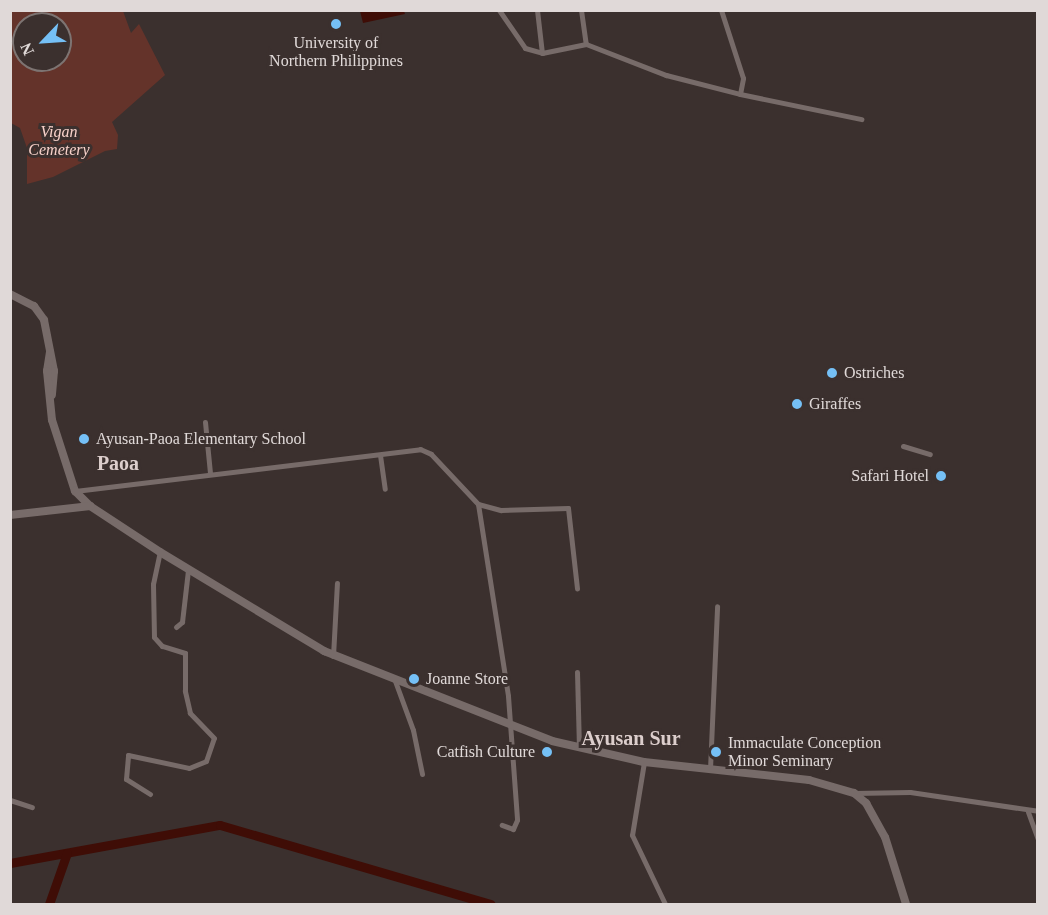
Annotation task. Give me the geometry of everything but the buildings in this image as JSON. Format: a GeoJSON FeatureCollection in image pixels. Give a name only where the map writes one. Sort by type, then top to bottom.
{"type":"FeatureCollection","features":[{"type":"Feature","properties":{"kind":"street"},"geometry":{"type":"LineString","coordinates":[[499,10],[525,48],[542,53],[586,44],[666,75],[740,94],[861,119]]}},
{"type":"Feature","properties":{"kind":"street"},"geometry":{"type":"LineString","coordinates":[[537,10],[542,53]]}},
{"type":"Feature","properties":{"kind":"street"},"geometry":{"type":"LineString","coordinates":[[581,10],[586,44]]}},
{"type":"Feature","properties":{"kind":"street"},"geometry":{"type":"LineString","coordinates":[[721,10],[743,78],[740,94]]}},
{"type":"Feature","properties":{"kind":"street"},"geometry":{"type":"LineString","coordinates":[[10,294],[40,312],[48,329],[51,398],[58,445],[75,491],[90,506],[188,570],[333,656],[510,725],[579,748],[644,762],[809,780],[854,793],[910,792],[1038,812]]}},
{"type":"Feature","properties":{"kind":"street"},"geometry":{"type":"LineString","coordinates":[[205,422],[210,473]]}},
{"type":"Feature","properties":{"kind":"street"},"geometry":{"type":"LineString","coordinates":[[903,446],[930,454]]}},
{"type":"Feature","properties":{"kind":"street"},"geometry":{"type":"LineString","coordinates":[[75,491],[210,473],[380,455],[411,448],[424,450],[478,504],[501,510],[568,508],[577,588]]}},
{"type":"Feature","properties":{"kind":"street"},"geometry":{"type":"LineString","coordinates":[[380,455],[385,489]]}},
{"type":"Feature","properties":{"kind":"street"},"geometry":{"type":"LineString","coordinates":[[478,504],[510,725],[517,820],[514,828],[502,825]]}},
{"type":"Feature","properties":{"kind":"street"},"geometry":{"type":"LineString","coordinates":[[10,515],[90,506]]}},
{"type":"Feature","properties":{"kind":"street"},"geometry":{"type":"LineString","coordinates":[[150,794],[126,779],[128,755],[189,768],[206,761],[214,738],[190,713],[185,691],[185,653],[162,646],[154,637],[153,584],[160,552]]}},
{"type":"Feature","properties":{"kind":"street"},"geometry":{"type":"LineString","coordinates":[[176,627],[182,622],[188,570]]}},
{"type":"Feature","properties":{"kind":"street"},"geometry":{"type":"LineString","coordinates":[[333,656],[337,583]]}},
{"type":"Feature","properties":{"kind":"street"},"geometry":{"type":"LineString","coordinates":[[710,769],[717,606]]}},
{"type":"Feature","properties":{"kind":"street"},"geometry":{"type":"LineString","coordinates":[[577,672],[579,748]]}},
{"type":"Feature","properties":{"kind":"street"},"geometry":{"type":"LineString","coordinates":[[395,681],[413,730],[422,774]]}},
{"type":"Feature","properties":{"kind":"street"},"geometry":{"type":"LineString","coordinates":[[644,762],[632,835],[665,904]]}},
{"type":"Feature","properties":{"kind":"street"},"geometry":{"type":"LineString","coordinates":[[854,793],[866,802],[885,837],[906,904]]}},
{"type":"Feature","properties":{"kind":"street"},"geometry":{"type":"LineString","coordinates":[[10,800],[32,807]]}},
{"type":"Feature","properties":{"kind":"street"},"geometry":{"type":"LineString","coordinates":[[1028,812],[1038,840]]}},
{"type":"Feature","properties":{"kind":"green space","name":"Vigan Cemetery"},"geometry":{"type":"Polygon","coordinates":[[[10,11],[123,11],[131,33],[139,24],[165,75],[112,122],[118,135],[117,149],[105,151],[53,177],[27,184],[27,148],[20,128],[11,123],[10,11]]]}},
{"type":"Feature","properties":{"kind":"shaded area"},"geometry":{"type":"Polygon","coordinates":[[[360,11],[404,11],[405,14],[363,23],[360,11]]]}},
{"type":"Feature","properties":{"kind":"waterway"},"geometry":{"type":"LineString","coordinates":[[10,863],[220,825],[491,904]]}},
{"type":"Feature","properties":{"kind":"waterway"},"geometry":{"type":"LineString","coordinates":[[49,904],[67,853]]}},
{"type":"Feature","properties":{"kind":"place","name":"University of Northern Philippines"},"geometry":{"type":"Point","coordinates":[336,24]}},
{"type":"Feature","properties":{"kind":"place","name":"Ostriches"},"geometry":{"type":"Point","coordinates":[832,373]}},
{"type":"Feature","properties":{"kind":"place","name":"Giraffes"},"geometry":{"type":"Point","coordinates":[797,404]}},
{"type":"Feature","properties":{"kind":"place","name":"Ayusan-Paoa Elementary School"},"geometry":{"type":"Point","coordinates":[84,439]}},
{"type":"Feature","properties":{"kind":"place","name":"Safari Hotel"},"geometry":{"type":"Point","coordinates":[941,476]}},
{"type":"Feature","properties":{"kind":"place","name":"Joanne Store"},"geometry":{"type":"Point","coordinates":[414,679]}},
{"type":"Feature","properties":{"kind":"place","name":"Catfish Culture"},"geometry":{"type":"Point","coordinates":[547,752]}},
{"type":"Feature","properties":{"kind":"place","name":"Immaculate Conception Minor Seminary"},"geometry":{"type":"Point","coordinates":[716,752]}},
{"type":"Feature","properties":{"kind":"district","name":"Paoa"},"geometry":{"type":"Point","coordinates":[118,463]}},
{"type":"Feature","properties":{"kind":"district","name":"Ayusan Sur"},"geometry":{"type":"Point","coordinates":[631,738]}}]}
